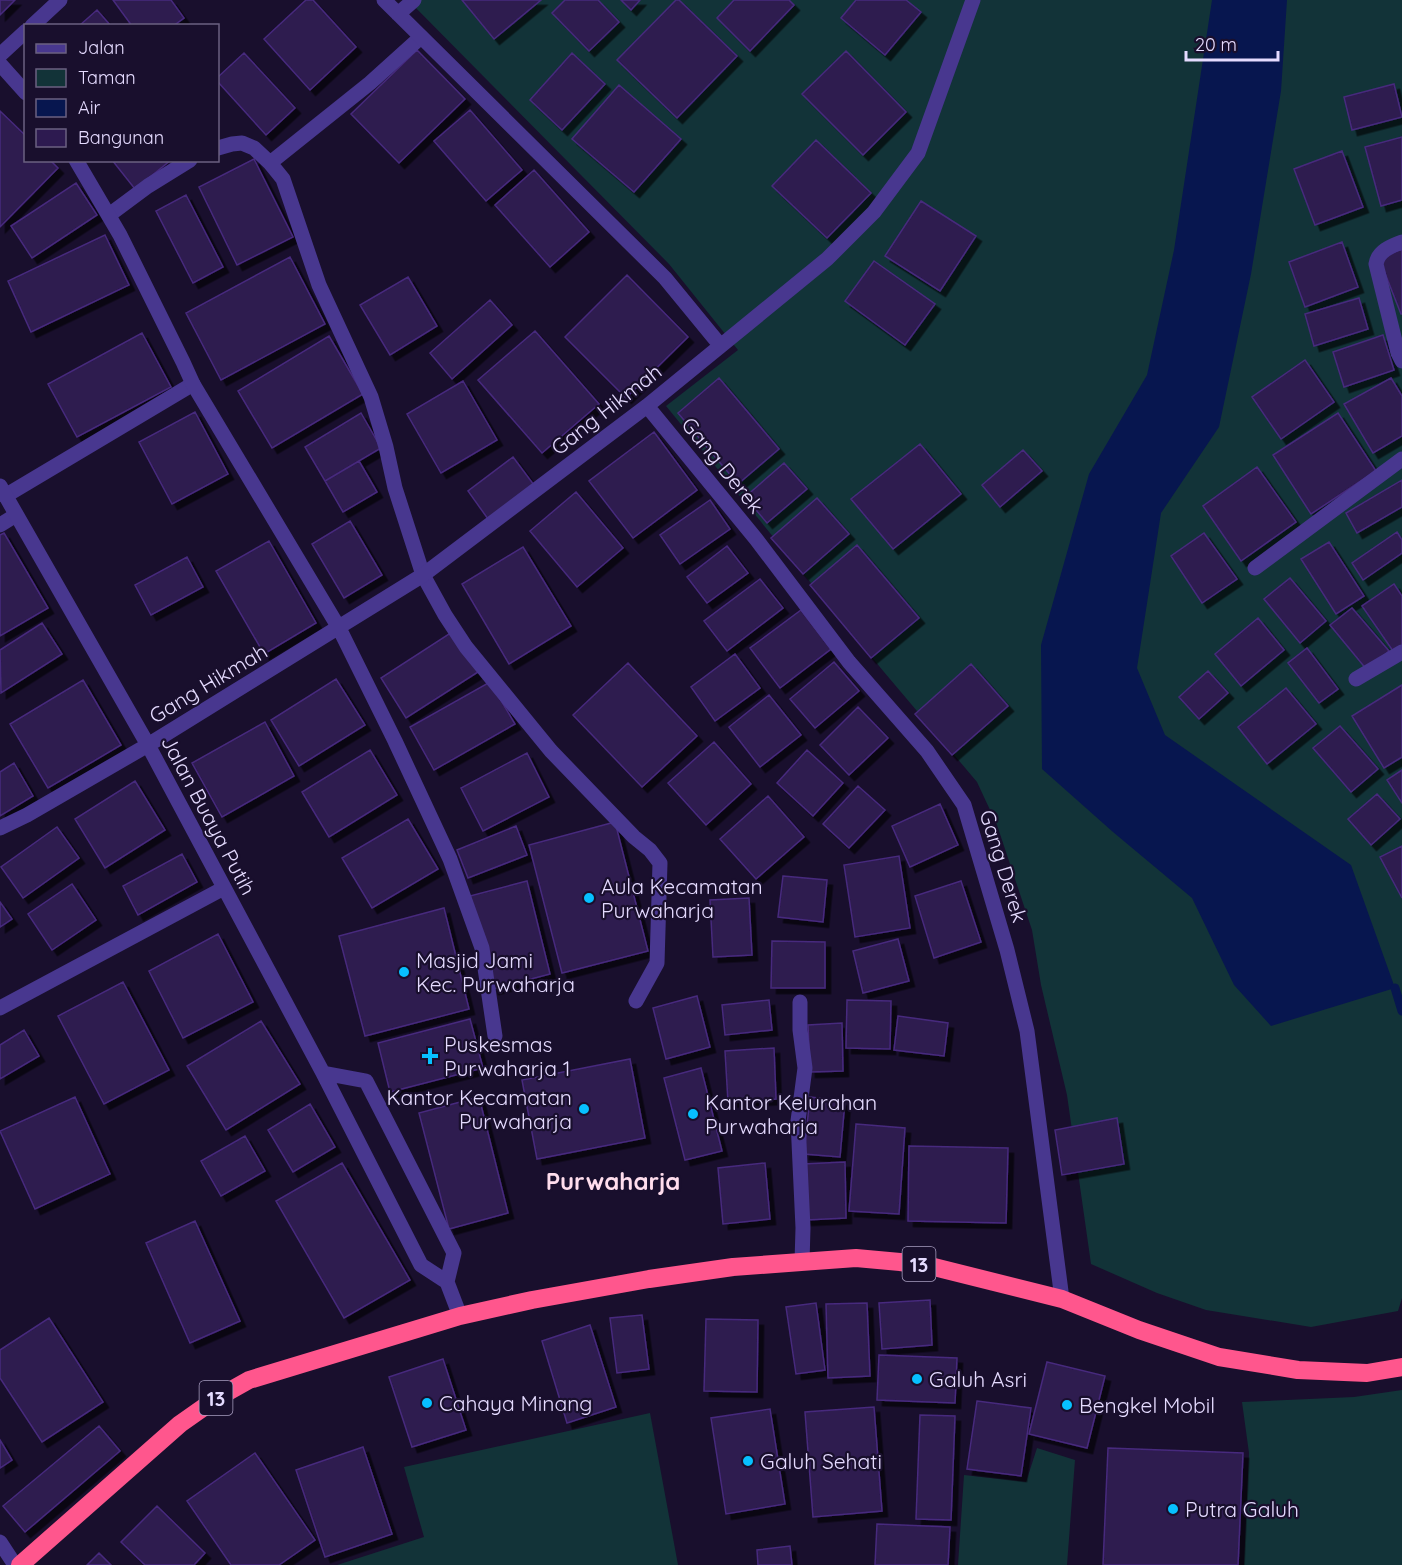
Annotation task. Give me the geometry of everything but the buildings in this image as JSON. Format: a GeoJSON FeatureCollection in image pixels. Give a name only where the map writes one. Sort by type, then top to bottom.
{"type":"FeatureCollection","features":[{"type":"Feature","properties":{"kind":"highway","name":"13"},"geometry":{"type":"LineString","coordinates":[[20,1565],[180,1424],[217,1398],[249,1380],[460,1316],[532,1300],[649,1279],[733,1267],[856,1258],[900,1262],[930,1266],[1062,1299],[1139,1330],[1219,1357],[1298,1370],[1367,1373],[1402,1367]]}},
{"type":"Feature","properties":{"kind":"street"},"geometry":{"type":"LineString","coordinates":[[34,24],[60,0]]}},
{"type":"Feature","properties":{"kind":"street"},"geometry":{"type":"LineString","coordinates":[[384,0],[665,278],[720,345]]}},
{"type":"Feature","properties":{"kind":"street"},"geometry":{"type":"LineString","coordinates":[[398,14],[414,0]]}},
{"type":"Feature","properties":{"kind":"street","name":"Gang Hikmah"},"geometry":{"type":"LineString","coordinates":[[0,828],[27,815],[148,745],[423,575],[647,406],[827,259],[874,212],[918,153],[973,0]]}},
{"type":"Feature","properties":{"kind":"street"},"geometry":{"type":"LineString","coordinates":[[0,55],[24,34]]}},
{"type":"Feature","properties":{"kind":"street"},"geometry":{"type":"LineString","coordinates":[[270,163],[370,83],[421,37]]}},
{"type":"Feature","properties":{"kind":"street"},"geometry":{"type":"LineString","coordinates":[[0,64],[24,91]]}},
{"type":"Feature","properties":{"kind":"street"},"geometry":{"type":"LineString","coordinates":[[219,148],[242,143],[254,148],[283,179],[319,285],[371,398],[386,447],[395,488],[423,575],[445,615],[466,647],[551,751],[634,837],[650,850],[660,863],[657,963],[636,1001]]}},
{"type":"Feature","properties":{"kind":"street"},"geometry":{"type":"LineString","coordinates":[[77,162],[109,215],[193,384],[339,628],[395,741],[450,859],[482,948],[495,1036]]}},
{"type":"Feature","properties":{"kind":"street"},"geometry":{"type":"LineString","coordinates":[[109,215],[148,186],[187,162]]}},
{"type":"Feature","properties":{"kind":"street"},"geometry":{"type":"LineString","coordinates":[[1402,242],[1384,250],[1376,259],[1376,264],[1402,361]]}},
{"type":"Feature","properties":{"kind":"street"},"geometry":{"type":"LineString","coordinates":[[3,491],[193,384]]}},
{"type":"Feature","properties":{"kind":"street","name":"Gang Derek"},"geometry":{"type":"LineString","coordinates":[[647,406],[756,539],[849,662],[927,751],[964,806],[1007,950],[1027,1031],[1062,1299]]}},
{"type":"Feature","properties":{"kind":"street"},"geometry":{"type":"LineString","coordinates":[[1256,568],[1402,459]]}},
{"type":"Feature","properties":{"kind":"street","name":"Jalan Buaya Putih"},"geometry":{"type":"LineString","coordinates":[[3,491],[148,745],[323,1073],[422,1265],[447,1282]]}},
{"type":"Feature","properties":{"kind":"street"},"geometry":{"type":"LineString","coordinates":[[0,525],[16,515]]}},
{"type":"Feature","properties":{"kind":"street"},"geometry":{"type":"LineString","coordinates":[[1356,679],[1402,652]]}},
{"type":"Feature","properties":{"kind":"street"},"geometry":{"type":"LineString","coordinates":[[0,1008],[224,888]]}},
{"type":"Feature","properties":{"kind":"street"},"geometry":{"type":"LineString","coordinates":[[800,1002],[800,1030],[805,1068],[798,1121],[803,1228],[802,1262]]}},
{"type":"Feature","properties":{"kind":"street"},"geometry":{"type":"LineString","coordinates":[[323,1073],[366,1081],[454,1253],[447,1282],[460,1316]]}},
{"type":"Feature","properties":{"kind":"street"},"geometry":{"type":"LineString","coordinates":[[0,1542],[15,1565]]}},
{"type":"Feature","properties":{"kind":"green space"},"geometry":{"type":"Polygon","coordinates":[[[408,0],[1402,0],[1402,1298],[1398,1311],[1311,1327],[1206,1310],[1157,1293],[1091,1264],[1067,1095],[1041,985],[1032,930],[997,825],[977,782],[666,406],[738,350],[669,264],[408,0]]]}},
{"type":"Feature","properties":{"kind":"green space"},"geometry":{"type":"Polygon","coordinates":[[[1402,1390],[1402,1565],[1244,1565],[1249,1453],[1242,1402],[1354,1397],[1402,1390]]]}},
{"type":"Feature","properties":{"kind":"green space"},"geometry":{"type":"Polygon","coordinates":[[[650,1413],[678,1565],[337,1565],[424,1537],[404,1467],[650,1413]]]}},
{"type":"Feature","properties":{"kind":"green space"},"geometry":{"type":"Polygon","coordinates":[[[1037,1448],[1075,1460],[1067,1565],[958,1565],[964,1475],[1026,1482],[1037,1448]]]}},
{"type":"Feature","properties":{"kind":"water"},"geometry":{"type":"Polygon","coordinates":[[[1212,0],[1287,0],[1281,91],[1251,274],[1219,427],[1161,513],[1137,668],[1165,735],[1351,865],[1395,988],[1271,1026],[1234,985],[1192,898],[1042,769],[1041,645],[1089,474],[1147,375],[1174,250],[1212,0]]]}},
{"type":"Feature","properties":{"kind":"waterway"},"geometry":{"type":"LineString","coordinates":[[1395,988],[1402,1011]]}},
{"type":"Feature","properties":{"kind":"place","name":"Aula Kecamatan Purwaharja"},"geometry":{"type":"Point","coordinates":[589,898]}},
{"type":"Feature","properties":{"kind":"place","name":"Masjid Jami Kec. Purwaharja"},"geometry":{"type":"Point","coordinates":[404,972]}},
{"type":"Feature","properties":{"kind":"place","name":"Puskesmas Purwaharja 1"},"geometry":{"type":"Point","coordinates":[430,1056]}},
{"type":"Feature","properties":{"kind":"place","name":"Kantor Kecamatan Purwaharja"},"geometry":{"type":"Point","coordinates":[584,1109]}},
{"type":"Feature","properties":{"kind":"place","name":"Kantor Kelurahan Purwaharja"},"geometry":{"type":"Point","coordinates":[693,1114]}},
{"type":"Feature","properties":{"kind":"place","name":"Galuh Asri"},"geometry":{"type":"Point","coordinates":[917,1379]}},
{"type":"Feature","properties":{"kind":"place","name":"Cahaya Minang"},"geometry":{"type":"Point","coordinates":[427,1403]}},
{"type":"Feature","properties":{"kind":"place","name":"Bengkel Mobil"},"geometry":{"type":"Point","coordinates":[1067,1405]}},
{"type":"Feature","properties":{"kind":"place","name":"Galuh Sehati"},"geometry":{"type":"Point","coordinates":[748,1461]}},
{"type":"Feature","properties":{"kind":"place","name":"Putra Galuh"},"geometry":{"type":"Point","coordinates":[1173,1509]}},
{"type":"Feature","properties":{"kind":"district","name":"Purwaharja"},"geometry":{"type":"Point","coordinates":[613,1181]}}]}
